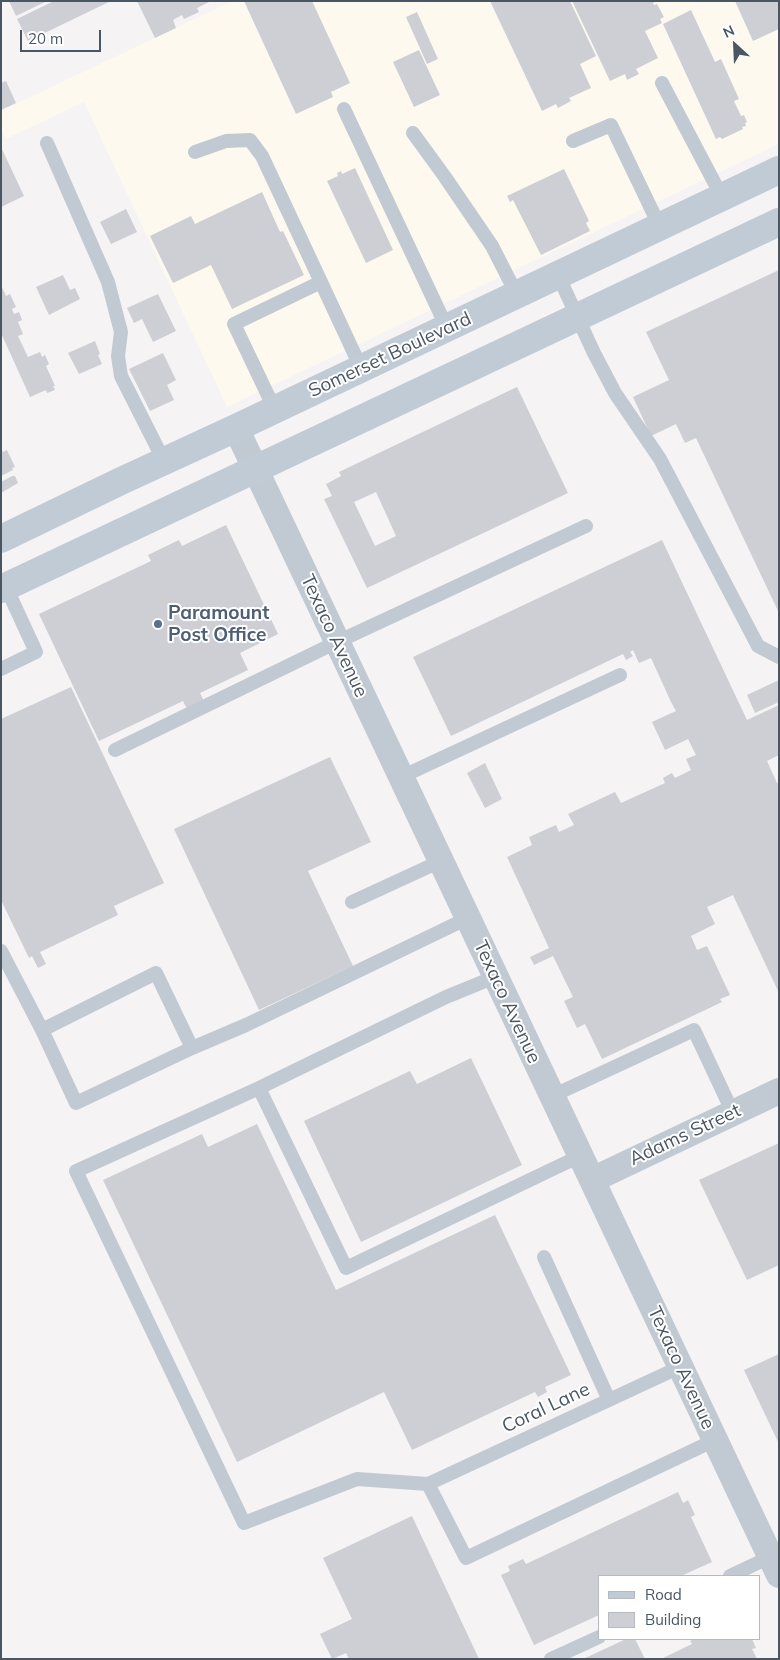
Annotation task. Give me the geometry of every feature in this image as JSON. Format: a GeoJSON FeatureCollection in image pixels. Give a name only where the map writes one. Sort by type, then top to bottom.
{"type":"FeatureCollection","features":[{"type":"Feature","properties":{"kind":"main road","name":"Somerset Boulevard"},"geometry":{"type":"LineString","coordinates":[[1,539],[779,170]]}},
{"type":"Feature","properties":{"kind":"main road"},"geometry":{"type":"LineString","coordinates":[[4,588],[779,222]]}},
{"type":"Feature","properties":{"kind":"street","name":"Texaco Avenue"},"geometry":{"type":"LineString","coordinates":[[236,428],[774,1566]]}},
{"type":"Feature","properties":{"kind":"street","name":"Adams Street"},"geometry":{"type":"LineString","coordinates":[[592,1180],[779,1091]]}},
{"type":"Feature","properties":{"kind":"lane"},"geometry":{"type":"LineString","coordinates":[[662,83],[722,197]]}},
{"type":"Feature","properties":{"kind":"lane"},"geometry":{"type":"LineString","coordinates":[[344,109],[448,328]]}},
{"type":"Feature","properties":{"kind":"lane"},"geometry":{"type":"LineString","coordinates":[[573,141],[611,125],[660,227]]}},
{"type":"Feature","properties":{"kind":"lane"},"geometry":{"type":"LineString","coordinates":[[413,133],[492,246],[517,295]]}},
{"type":"Feature","properties":{"kind":"lane"},"geometry":{"type":"LineString","coordinates":[[195,152],[226,141],[250,140],[262,156],[362,368]]}},
{"type":"Feature","properties":{"kind":"lane"},"geometry":{"type":"LineString","coordinates":[[47,143],[108,282],[121,332],[118,356],[121,376],[164,461]]}},
{"type":"Feature","properties":{"kind":"lane"},"geometry":{"type":"LineString","coordinates":[[558,275],[577,318],[615,393],[660,459],[758,646],[779,658]]}},
{"type":"Feature","properties":{"kind":"lane"},"geometry":{"type":"LineString","coordinates":[[275,410],[234,324],[321,282]]}},
{"type":"Feature","properties":{"kind":"lane"},"geometry":{"type":"LineString","coordinates":[[115,750],[337,642],[586,526]]}},
{"type":"Feature","properties":{"kind":"lane"},"geometry":{"type":"LineString","coordinates":[[1,669],[36,652],[4,588]]}},
{"type":"Feature","properties":{"kind":"lane"},"geometry":{"type":"LineString","coordinates":[[401,777],[620,675]]}},
{"type":"Feature","properties":{"kind":"lane"},"geometry":{"type":"LineString","coordinates":[[352,902],[440,861]]}},
{"type":"Feature","properties":{"kind":"lane"},"geometry":{"type":"LineString","coordinates":[[1,951],[42,1030],[76,1103],[192,1048],[246,1025],[468,918]]}},
{"type":"Feature","properties":{"kind":"lane"},"geometry":{"type":"LineString","coordinates":[[42,1030],[156,973],[192,1048]]}},
{"type":"Feature","properties":{"kind":"lane"},"geometry":{"type":"LineString","coordinates":[[496,977],[446,997],[259,1088],[76,1172],[244,1522],[357,1479],[428,1484],[466,1558],[715,1440]]}},
{"type":"Feature","properties":{"kind":"lane"},"geometry":{"type":"LineString","coordinates":[[552,1096],[694,1030],[733,1113]]}},
{"type":"Feature","properties":{"kind":"lane"},"geometry":{"type":"LineString","coordinates":[[259,1088],[346,1268],[580,1156]]}},
{"type":"Feature","properties":{"kind":"lane"},"geometry":{"type":"LineString","coordinates":[[544,1257],[609,1400]]}},
{"type":"Feature","properties":{"kind":"lane","name":"Coral Lane"},"geometry":{"type":"LineString","coordinates":[[428,1484],[680,1368]]}},
{"type":"Feature","properties":{"kind":"lane"},"geometry":{"type":"LineString","coordinates":[[734,1575],[774,1566]]}},
{"type":"Feature","properties":{"kind":"lane"},"geometry":{"type":"LineString","coordinates":[[551,1659],[598,1637]]}},
{"type":"Feature","properties":{"kind":"shaded area"},"geometry":{"type":"Polygon","coordinates":[[[232,1],[779,1],[779,144],[227,407],[84,102],[6,139],[1,129],[1,111],[232,1]]]}},
{"type":"Feature","properties":{"kind":"building"},"geometry":{"type":"Polygon","coordinates":[[[9,1],[47,1],[16,16],[9,1]]]}},
{"type":"Feature","properties":{"kind":"building"},"geometry":{"type":"Polygon","coordinates":[[[54,1],[111,1],[28,41],[17,19],[54,1]]]}},
{"type":"Feature","properties":{"kind":"building"},"geometry":{"type":"Polygon","coordinates":[[[137,1],[211,1],[197,8],[199,12],[184,19],[182,15],[173,20],[176,28],[155,38],[137,1]]]}},
{"type":"Feature","properties":{"kind":"building"},"geometry":{"type":"Polygon","coordinates":[[[244,1],[312,1],[350,83],[331,92],[333,97],[296,114],[244,1]]]}},
{"type":"Feature","properties":{"kind":"building"},"geometry":{"type":"Polygon","coordinates":[[[490,1],[570,1],[596,56],[580,64],[591,88],[569,98],[571,101],[558,108],[556,104],[542,111],[490,1]]]}},
{"type":"Feature","properties":{"kind":"building"},"geometry":{"type":"Polygon","coordinates":[[[572,1],[657,1],[653,3],[654,5],[657,4],[664,17],[660,19],[662,23],[645,31],[658,58],[636,69],[639,74],[627,80],[625,74],[610,81],[572,1]]]}},
{"type":"Feature","properties":{"kind":"building"},"geometry":{"type":"Polygon","coordinates":[[[735,1],[779,1],[779,29],[753,41],[735,1]]]}},
{"type":"Feature","properties":{"kind":"building"},"geometry":{"type":"Polygon","coordinates":[[[691,10],[715,62],[721,59],[739,99],[734,101],[741,116],[744,115],[747,122],[745,123],[746,126],[742,127],[743,129],[722,139],[720,137],[716,139],[663,24],[691,10]]]}},
{"type":"Feature","properties":{"kind":"building"},"geometry":{"type":"Polygon","coordinates":[[[417,12],[438,59],[427,64],[406,17],[417,12]]]}},
{"type":"Feature","properties":{"kind":"building"},"geometry":{"type":"Polygon","coordinates":[[[419,50],[440,95],[414,107],[393,62],[419,50]]]}},
{"type":"Feature","properties":{"kind":"building"},"geometry":{"type":"Polygon","coordinates":[[[6,81],[16,103],[1,110],[1,83],[6,81]]]}},
{"type":"Feature","properties":{"kind":"building"},"geometry":{"type":"Polygon","coordinates":[[[1,147],[24,196],[1,207],[1,147]]]}},
{"type":"Feature","properties":{"kind":"building"},"geometry":{"type":"Polygon","coordinates":[[[355,168],[393,250],[366,263],[327,181],[338,176],[337,173],[341,171],[342,174],[355,168]]]}},
{"type":"Feature","properties":{"kind":"building"},"geometry":{"type":"Polygon","coordinates":[[[564,169],[589,221],[586,223],[590,231],[541,255],[513,200],[510,202],[507,196],[564,169]]]}},
{"type":"Feature","properties":{"kind":"building"},"geometry":{"type":"Polygon","coordinates":[[[262,192],[280,232],[283,231],[304,275],[232,309],[211,265],[173,283],[150,236],[191,216],[195,224],[262,192]]]}},
{"type":"Feature","properties":{"kind":"building"},"geometry":{"type":"Polygon","coordinates":[[[126,209],[137,232],[111,244],[100,222],[126,209]]]}},
{"type":"Feature","properties":{"kind":"building"},"geometry":{"type":"Polygon","coordinates":[[[779,270],[779,613],[696,438],[685,443],[676,424],[651,436],[633,397],[669,380],[646,332],[779,270]]]}},
{"type":"Feature","properties":{"kind":"building"},"geometry":{"type":"Polygon","coordinates":[[[63,275],[70,290],[75,288],[80,299],[49,315],[36,287],[63,275]]]}},
{"type":"Feature","properties":{"kind":"building"},"geometry":{"type":"Polygon","coordinates":[[[1,285],[6,296],[10,294],[16,307],[12,309],[14,314],[19,312],[22,320],[18,322],[23,334],[18,336],[28,357],[40,352],[42,357],[45,355],[49,364],[46,366],[55,390],[47,393],[46,390],[30,397],[1,333],[1,285]]]}},
{"type":"Feature","properties":{"kind":"building"},"geometry":{"type":"Polygon","coordinates":[[[158,294],[176,331],[153,342],[142,319],[134,323],[127,308],[158,294]]]}},
{"type":"Feature","properties":{"kind":"building"},"geometry":{"type":"Polygon","coordinates":[[[95,341],[102,364],[79,374],[68,353],[95,341]]]}},
{"type":"Feature","properties":{"kind":"building"},"geometry":{"type":"Polygon","coordinates":[[[163,353],[176,380],[167,385],[174,400],[150,411],[129,369],[163,353]]]}},
{"type":"Feature","properties":{"kind":"building"},"geometry":{"type":"Polygon","coordinates":[[[517,387],[568,493],[367,588],[324,499],[332,496],[326,484],[341,476],[339,472],[517,387]],[[376,492],[354,502],[375,546],[396,536],[376,492]]]}},
{"type":"Feature","properties":{"kind":"building"},"geometry":{"type":"Polygon","coordinates":[[[1,448],[3,452],[7,450],[15,467],[1,476],[1,448]]]}},
{"type":"Feature","properties":{"kind":"building"},"geometry":{"type":"Polygon","coordinates":[[[15,476],[18,483],[1,493],[1,482],[15,476]]]}},
{"type":"Feature","properties":{"kind":"building","name":"Paramount Post Office"},"geometry":{"type":"Polygon","coordinates":[[[226,525],[278,634],[240,653],[248,670],[200,693],[206,705],[189,713],[183,701],[99,741],[39,614],[151,561],[148,555],[179,540],[182,546],[226,525]]]}},
{"type":"Feature","properties":{"kind":"building"},"geometry":{"type":"Polygon","coordinates":[[[662,540],[747,720],[779,705],[779,755],[767,761],[777,783],[779,783],[779,993],[733,895],[707,907],[715,924],[691,936],[697,950],[707,946],[730,995],[720,999],[722,1002],[602,1059],[585,1024],[577,1028],[564,1001],[573,997],[553,956],[534,965],[530,957],[549,948],[507,857],[532,845],[529,837],[556,825],[559,832],[574,825],[568,814],[615,792],[621,803],[665,783],[663,778],[672,773],[675,778],[691,770],[686,759],[696,755],[688,739],[665,750],[652,722],[676,711],[651,658],[639,663],[633,650],[630,652],[633,656],[626,660],[623,654],[451,736],[413,657],[662,540]]]}},
{"type":"Feature","properties":{"kind":"building"},"geometry":{"type":"Polygon","coordinates":[[[779,680],[779,702],[755,713],[747,695],[779,680]]]}},
{"type":"Feature","properties":{"kind":"building"},"geometry":{"type":"Polygon","coordinates":[[[71,687],[164,883],[114,906],[118,915],[40,952],[46,964],[38,968],[32,956],[29,958],[1,900],[1,719],[71,687]]]}},
{"type":"Feature","properties":{"kind":"building"},"geometry":{"type":"Polygon","coordinates":[[[330,757],[371,842],[308,871],[353,966],[259,1010],[174,829],[330,757]]]}},
{"type":"Feature","properties":{"kind":"building"},"geometry":{"type":"Polygon","coordinates":[[[485,763],[502,799],[485,808],[467,773],[485,763]]]}},
{"type":"Feature","properties":{"kind":"building"},"geometry":{"type":"Polygon","coordinates":[[[471,1058],[522,1165],[361,1242],[304,1121],[410,1071],[417,1084],[471,1058]]]}},
{"type":"Feature","properties":{"kind":"building"},"geometry":{"type":"Polygon","coordinates":[[[257,1124],[336,1290],[495,1215],[571,1375],[545,1387],[547,1392],[538,1397],[535,1392],[412,1450],[384,1392],[237,1462],[103,1180],[202,1134],[208,1147],[257,1124]]]}},
{"type":"Feature","properties":{"kind":"building"},"geometry":{"type":"Polygon","coordinates":[[[779,1143],[779,1265],[747,1280],[699,1180],[779,1143]]]}},
{"type":"Feature","properties":{"kind":"building"},"geometry":{"type":"Polygon","coordinates":[[[779,1354],[779,1444],[744,1370],[779,1354]]]}},
{"type":"Feature","properties":{"kind":"building"},"geometry":{"type":"Polygon","coordinates":[[[678,1492],[683,1503],[688,1500],[695,1515],[691,1517],[712,1562],[683,1575],[598,1575],[598,1615],[534,1645],[501,1575],[510,1571],[508,1566],[523,1559],[526,1564],[678,1492]]]}},
{"type":"Feature","properties":{"kind":"building"},"geometry":{"type":"Polygon","coordinates":[[[412,1516],[479,1659],[349,1659],[346,1653],[332,1659],[320,1634],[352,1619],[323,1558],[412,1516]]]}},
{"type":"Feature","properties":{"kind":"building"},"geometry":{"type":"Polygon","coordinates":[[[624,1640],[636,1640],[645,1659],[583,1659],[624,1640]]]}},
{"type":"Feature","properties":{"kind":"building"},"geometry":{"type":"Polygon","coordinates":[[[752,1640],[756,1648],[752,1649],[757,1659],[661,1659],[692,1644],[690,1641],[752,1640]]]}},
{"type":"Feature","properties":{"kind":"place","name":"Paramount Post Office"},"geometry":{"type":"Point","coordinates":[158,624]}}]}
